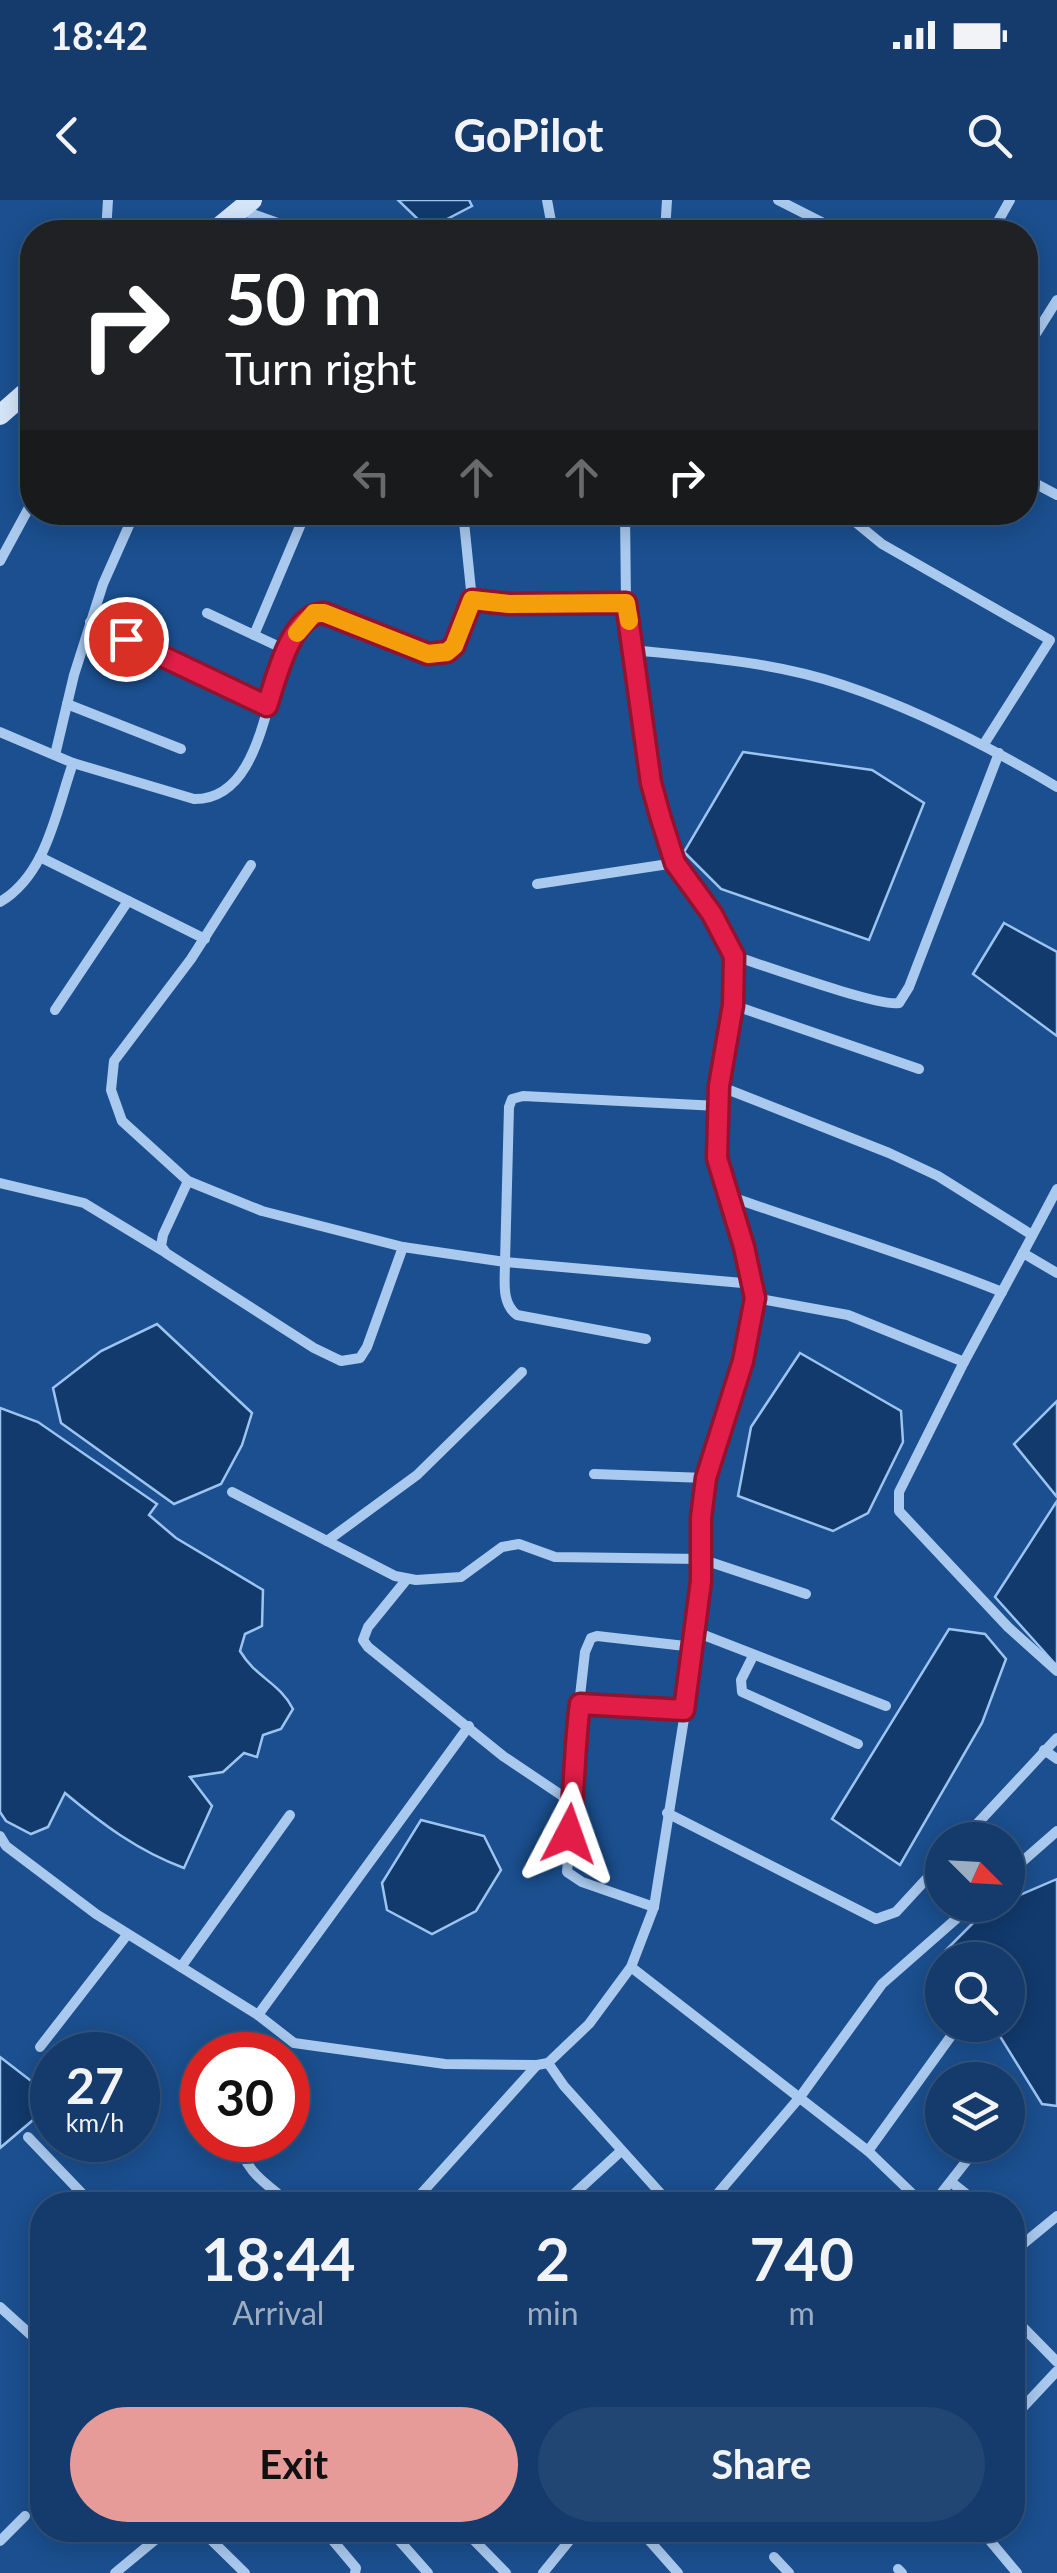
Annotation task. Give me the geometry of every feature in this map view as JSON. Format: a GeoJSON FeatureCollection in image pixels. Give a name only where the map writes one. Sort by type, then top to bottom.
{"type":"FeatureCollection","features":[{"type":"Feature","properties":{"kind":"main road"},"geometry":{"type":"LineString","coordinates":[[0,415],[20,398]]}},
{"type":"Feature","properties":{"kind":"street"},"geometry":{"type":"LineString","coordinates":[[778,200],[817,220]]}},
{"type":"Feature","properties":{"kind":"street"},"geometry":{"type":"LineString","coordinates":[[246,205],[278,220]]}},
{"type":"Feature","properties":{"kind":"street"},"geometry":{"type":"LineString","coordinates":[[1038,330],[1057,300]]}},
{"type":"Feature","properties":{"kind":"street"},"geometry":{"type":"LineString","coordinates":[[0,561],[20,524]]}},
{"type":"Feature","properties":{"kind":"street"},"geometry":{"type":"LineString","coordinates":[[55,756],[102,584],[130,525]]}},
{"type":"Feature","properties":{"kind":"street"},"geometry":{"type":"LineString","coordinates":[[254,636],[301,525]]}},
{"type":"Feature","properties":{"kind":"street"},"geometry":{"type":"LineString","coordinates":[[0,732],[73,763],[194,799],[206,799],[234,785],[246,768],[286,650],[314,613],[324,613],[428,654],[447,652],[454,646],[472,600],[464,525]]}},
{"type":"Feature","properties":{"kind":"street"},"geometry":{"type":"LineString","coordinates":[[423,2192],[543,2064],[589,2024],[631,1967],[654,1907],[696,1632],[706,1478],[743,1361],[755,1298],[717,1158],[719,1086],[733,1005],[734,956],[712,914],[675,863],[651,783],[626,603],[625,525]]}},
{"type":"Feature","properties":{"kind":"street"},"geometry":{"type":"LineString","coordinates":[[859,525],[882,544],[1050,640]]}},
{"type":"Feature","properties":{"kind":"street"},"geometry":{"type":"LineString","coordinates":[[472,600],[509,604],[626,603]]}},
{"type":"Feature","properties":{"kind":"street"},"geometry":{"type":"LineString","coordinates":[[207,614],[286,650]]}},
{"type":"Feature","properties":{"kind":"street"},"geometry":{"type":"LineString","coordinates":[[90,622],[267,706]]}},
{"type":"Feature","properties":{"kind":"street"},"geometry":{"type":"LineString","coordinates":[[984,744],[1057,628]]}},
{"type":"Feature","properties":{"kind":"street"},"geometry":{"type":"LineString","coordinates":[[632,650],[742,661],[843,685],[984,744],[1057,787]]}},
{"type":"Feature","properties":{"kind":"street"},"geometry":{"type":"LineString","coordinates":[[67,704],[181,750]]}},
{"type":"Feature","properties":{"kind":"street"},"geometry":{"type":"LineString","coordinates":[[734,956],[893,1005],[900,1003],[1000,753]]}},
{"type":"Feature","properties":{"kind":"street"},"geometry":{"type":"LineString","coordinates":[[0,902],[28,880],[73,763]]}},
{"type":"Feature","properties":{"kind":"street"},"geometry":{"type":"LineString","coordinates":[[40,857],[205,939]]}},
{"type":"Feature","properties":{"kind":"street"},"geometry":{"type":"LineString","coordinates":[[537,884],[675,863]]}},
{"type":"Feature","properties":{"kind":"street"},"geometry":{"type":"LineString","coordinates":[[252,864],[205,939],[114,1061],[110,1074],[114,1105],[122,1121],[188,1180],[282,1218],[404,1246],[505,1262],[754,1284]]}},
{"type":"Feature","properties":{"kind":"street"},"geometry":{"type":"LineString","coordinates":[[55,1010],[128,900]]}},
{"type":"Feature","properties":{"kind":"street"},"geometry":{"type":"LineString","coordinates":[[733,1005],[919,1069]]}},
{"type":"Feature","properties":{"kind":"street"},"geometry":{"type":"LineString","coordinates":[[719,1086],[938,1176],[1032,1236]]}},
{"type":"Feature","properties":{"kind":"street"},"geometry":{"type":"LineString","coordinates":[[646,1339],[517,1315],[508,1307],[508,1107],[512,1099],[523,1096],[718,1106]]}},
{"type":"Feature","properties":{"kind":"street"},"geometry":{"type":"LineString","coordinates":[[166,1253],[161,1246],[162,1235],[188,1180]]}},
{"type":"Feature","properties":{"kind":"street"},"geometry":{"type":"LineString","coordinates":[[0,1183],[84,1202],[314,1348],[350,1362],[360,1358],[368,1346],[404,1246]]}},
{"type":"Feature","properties":{"kind":"street"},"geometry":{"type":"LineString","coordinates":[[1057,1189],[899,1492],[899,1511],[1008,1628],[1057,1671]]}},
{"type":"Feature","properties":{"kind":"street"},"geometry":{"type":"LineString","coordinates":[[726,1194],[818,1228],[911,1256],[1002,1292]]}},
{"type":"Feature","properties":{"kind":"street"},"geometry":{"type":"LineString","coordinates":[[1023,1253],[1057,1273]]}},
{"type":"Feature","properties":{"kind":"street"},"geometry":{"type":"LineString","coordinates":[[755,1298],[848,1314],[964,1362]]}},
{"type":"Feature","properties":{"kind":"street"},"geometry":{"type":"LineString","coordinates":[[327,1541],[416,1476],[522,1372]]}},
{"type":"Feature","properties":{"kind":"street"},"geometry":{"type":"LineString","coordinates":[[594,1474],[706,1478]]}},
{"type":"Feature","properties":{"kind":"street"},"geometry":{"type":"LineString","coordinates":[[232,1492],[407,1578],[461,1577],[511,1544],[529,1546],[555,1557],[702,1559],[806,1594]]}},
{"type":"Feature","properties":{"kind":"street"},"geometry":{"type":"LineString","coordinates":[[407,1578],[368,1627],[363,1640],[503,1756],[573,1803]]}},
{"type":"Feature","properties":{"kind":"street"},"geometry":{"type":"LineString","coordinates":[[696,1632],[886,1706]]}},
{"type":"Feature","properties":{"kind":"street"},"geometry":{"type":"LineString","coordinates":[[654,1907],[582,1882],[567,1872],[573,1758],[586,1652],[591,1638],[694,1648]]}},
{"type":"Feature","properties":{"kind":"street"},"geometry":{"type":"LineString","coordinates":[[753,1656],[741,1680],[742,1692],[858,1744]]}},
{"type":"Feature","properties":{"kind":"street"},"geometry":{"type":"LineString","coordinates":[[580,1704],[684,1710]]}},
{"type":"Feature","properties":{"kind":"street"},"geometry":{"type":"LineString","coordinates":[[258,2015],[469,1726]]}},
{"type":"Feature","properties":{"kind":"street"},"geometry":{"type":"LineString","coordinates":[[978,1822],[1057,1738]]}},
{"type":"Feature","properties":{"kind":"street"},"geometry":{"type":"LineString","coordinates":[[1044,1750],[1057,1760]]}},
{"type":"Feature","properties":{"kind":"street"},"geometry":{"type":"LineString","coordinates":[[667,1813],[876,1919],[896,1912],[925,1880]]}},
{"type":"Feature","properties":{"kind":"street"},"geometry":{"type":"LineString","coordinates":[[181,1967],[290,1815]]}},
{"type":"Feature","properties":{"kind":"street"},"geometry":{"type":"LineString","coordinates":[[1025,1859],[1057,1832]]}},
{"type":"Feature","properties":{"kind":"street"},"geometry":{"type":"LineString","coordinates":[[2,1844],[127,1935],[280,2032]]}},
{"type":"Feature","properties":{"kind":"street"},"geometry":{"type":"LineString","coordinates":[[719,2192],[800,2097],[882,1984],[953,1922]]}},
{"type":"Feature","properties":{"kind":"street"},"geometry":{"type":"LineString","coordinates":[[51,2032],[127,1935]]}},
{"type":"Feature","properties":{"kind":"street"},"geometry":{"type":"LineString","coordinates":[[631,1967],[800,2097],[910,2192]]}},
{"type":"Feature","properties":{"kind":"street"},"geometry":{"type":"LineString","coordinates":[[868,2152],[946,2042]]}},
{"type":"Feature","properties":{"kind":"street"},"geometry":{"type":"LineString","coordinates":[[310,2045],[446,2064],[543,2064],[658,2192]]}},
{"type":"Feature","properties":{"kind":"street"},"geometry":{"type":"LineString","coordinates":[[28,2138],[80,2192]]}},
{"type":"Feature","properties":{"kind":"street"},"geometry":{"type":"LineString","coordinates":[[576,2192],[621,2151]]}},
{"type":"Feature","properties":{"kind":"street"},"geometry":{"type":"LineString","coordinates":[[244,2162],[277,2192]]}},
{"type":"Feature","properties":{"kind":"street"},"geometry":{"type":"LineString","coordinates":[[943,2192],[966,2162]]}},
{"type":"Feature","properties":{"kind":"street"},"geometry":{"type":"LineString","coordinates":[[951,2182],[964,2192]]}},
{"type":"Feature","properties":{"kind":"street"},"geometry":{"type":"LineString","coordinates":[[1026,2241],[1057,2216]]}},
{"type":"Feature","properties":{"kind":"street"},"geometry":{"type":"LineString","coordinates":[[0,2307],[30,2334]]}},
{"type":"Feature","properties":{"kind":"street"},"geometry":{"type":"LineString","coordinates":[[1025,2329],[1057,2362]]}},
{"type":"Feature","properties":{"kind":"street"},"geometry":{"type":"LineString","coordinates":[[1025,2405],[1057,2371]]}},
{"type":"Feature","properties":{"kind":"street"},"geometry":{"type":"LineString","coordinates":[[0,2540],[25,2516]]}},
{"type":"Feature","properties":{"kind":"street"},"geometry":{"type":"LineString","coordinates":[[115,2573],[152,2542]]}},
{"type":"Feature","properties":{"kind":"street"},"geometry":{"type":"LineString","coordinates":[[213,2542],[245,2573]]}},
{"type":"Feature","properties":{"kind":"street"},"geometry":{"type":"LineString","coordinates":[[335,2542],[351,2560],[355,2573]]}},
{"type":"Feature","properties":{"kind":"street"},"geometry":{"type":"LineString","coordinates":[[401,2542],[428,2573]]}},
{"type":"Feature","properties":{"kind":"street"},"geometry":{"type":"LineString","coordinates":[[476,2542],[506,2573]]}},
{"type":"Feature","properties":{"kind":"street"},"geometry":{"type":"LineString","coordinates":[[543,2573],[568,2542]]}},
{"type":"Feature","properties":{"kind":"street"},"geometry":{"type":"LineString","coordinates":[[657,2542],[678,2573]]}},
{"type":"Feature","properties":{"kind":"street"},"geometry":{"type":"LineString","coordinates":[[992,2542],[1018,2573]]}},
{"type":"Feature","properties":{"kind":"street"},"geometry":{"type":"LineString","coordinates":[[774,2557],[789,2573]]}},
{"type":"Feature","properties":{"kind":"water"},"geometry":{"type":"Polygon","coordinates":[[[398,200],[469,200],[472,206],[445,220],[419,220],[398,200]]]}},
{"type":"Feature","properties":{"kind":"water"},"geometry":{"type":"Polygon","coordinates":[[[743,752],[872,770],[924,803],[869,940],[721,889],[684,852],[743,752]]]}},
{"type":"Feature","properties":{"kind":"water"},"geometry":{"type":"Polygon","coordinates":[[[1004,923],[1057,952],[1057,1036],[973,974],[1004,923]]]}},
{"type":"Feature","properties":{"kind":"water"},"geometry":{"type":"Polygon","coordinates":[[[157,1324],[252,1413],[242,1445],[221,1484],[174,1504],[61,1423],[53,1388],[101,1351],[157,1324]]]}},
{"type":"Feature","properties":{"kind":"water"},"geometry":{"type":"Polygon","coordinates":[[[800,1353],[901,1411],[903,1442],[868,1513],[833,1531],[738,1496],[751,1427],[800,1353]]]}},
{"type":"Feature","properties":{"kind":"water"},"geometry":{"type":"Polygon","coordinates":[[[1057,1401],[1057,1497],[1014,1444],[1057,1401]]]}},
{"type":"Feature","properties":{"kind":"water"},"geometry":{"type":"Polygon","coordinates":[[[0,1408],[38,1422],[157,1504],[149,1515],[176,1538],[263,1590],[262,1626],[245,1634],[240,1651],[293,1709],[281,1729],[263,1735],[257,1757],[244,1753],[223,1772],[190,1777],[212,1806],[184,1868],[121,1836],[65,1793],[48,1827],[31,1834],[6,1821],[0,1812],[0,1408]]]}},
{"type":"Feature","properties":{"kind":"water"},"geometry":{"type":"Polygon","coordinates":[[[1057,1501],[1057,1666],[995,1597],[1057,1501]]]}},
{"type":"Feature","properties":{"kind":"water"},"geometry":{"type":"Polygon","coordinates":[[[949,1629],[985,1634],[1006,1659],[982,1723],[900,1865],[832,1819],[949,1629]]]}},
{"type":"Feature","properties":{"kind":"water"},"geometry":{"type":"Polygon","coordinates":[[[421,1820],[484,1836],[501,1870],[476,1911],[432,1934],[387,1910],[382,1883],[421,1820]]]}},
{"type":"Feature","properties":{"kind":"water"},"geometry":{"type":"Polygon","coordinates":[[[1057,1879],[1057,2106],[1042,2104],[1025,2077],[1025,2062],[1016,2062],[1004,2042],[1025,2042],[1025,1942],[954,1942],[974,1922],[1025,1922],[1025,1893],[1057,1879]]]}},
{"type":"Feature","properties":{"kind":"water"},"geometry":{"type":"Polygon","coordinates":[[[0,2057],[30,2080],[30,2123],[0,2148],[0,2057]]]}},
{"type":"Feature","properties":{"kind":"slow traffic"},"geometry":{"type":"LineString","coordinates":[[297,633],[314,613],[324,613],[428,654],[439,654],[454,646],[472,600],[509,604],[626,603],[629,621]]}},
{"type":"Feature","properties":{"kind":"route"},"geometry":{"type":"LineString","coordinates":[[126,639],[267,706],[286,650],[314,613],[324,613],[428,654],[439,654],[454,646],[472,600],[509,604],[626,603],[651,783],[661,819],[675,863],[725,934],[734,956],[733,1005],[719,1086],[716,1143],[755,1298],[743,1361],[706,1478],[701,1518],[701,1581],[684,1710],[580,1704],[569,1834]]}}]}
